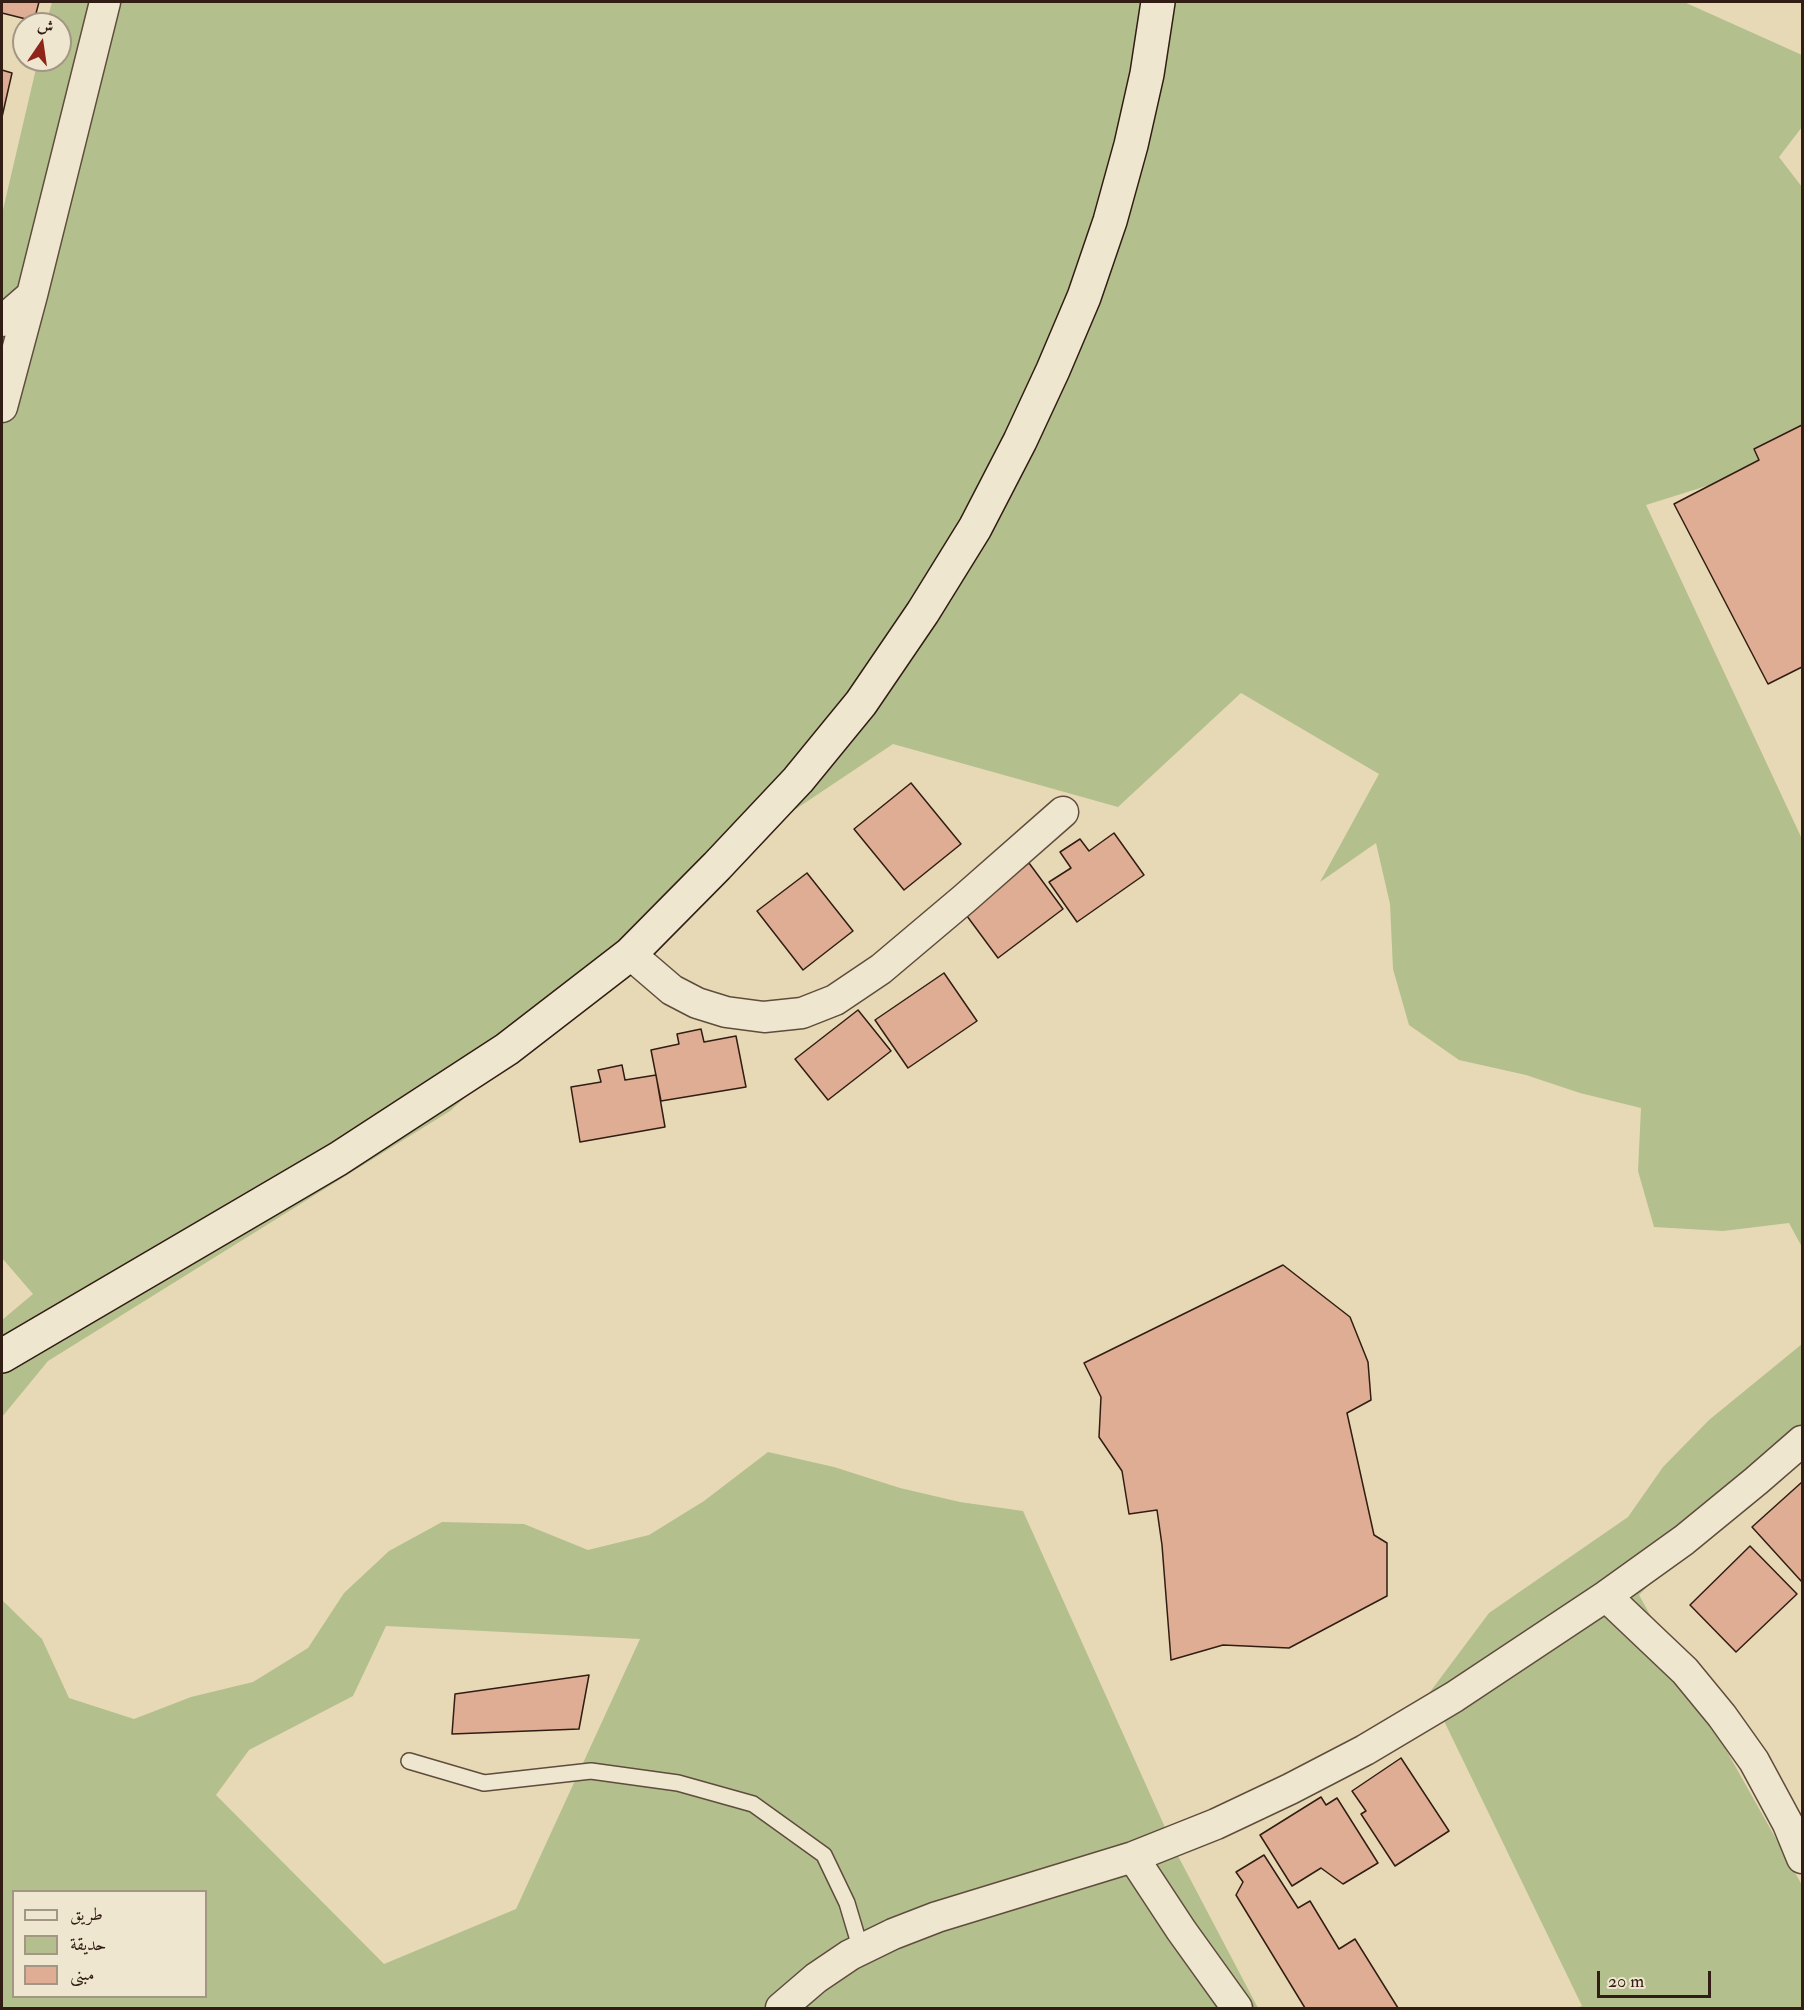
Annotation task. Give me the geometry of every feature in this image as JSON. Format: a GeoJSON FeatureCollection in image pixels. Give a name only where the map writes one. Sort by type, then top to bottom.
{"type":"FeatureCollection","features":[{"type":"Feature","properties":{"kind":"street"},"geometry":{"type":"LineString","coordinates":[[2,408],[33,295],[105,2]]}},
{"type":"Feature","properties":{"kind":"street"},"geometry":{"type":"LineString","coordinates":[[2,1356],[338,1159],[507,1049],[630,954],[790,789],[854,711],[923,612],[975,528],[1020,441],[1053,370],[1092,275],[1110,222],[1147,74],[1158,2]]}},
{"type":"Feature","properties":{"kind":"street"},"geometry":{"type":"LineString","coordinates":[[2,321],[33,295]]}},
{"type":"Feature","properties":{"kind":"street"},"geometry":{"type":"LineString","coordinates":[[630,954],[672,990],[697,1003],[726,1012],[764,1017],[802,1013],[835,1000],[881,969],[1063,812]]}},
{"type":"Feature","properties":{"kind":"street"},"geometry":{"type":"LineString","coordinates":[[781,2008],[816,1978],[850,1955],[893,1934],[936,1917],[1133,1857],[1216,1824],[1365,1750],[1454,1697],[1606,1596],[1684,1540],[1803,1441]]}},
{"type":"Feature","properties":{"kind":"street"},"geometry":{"type":"LineString","coordinates":[[1606,1596],[1685,1671],[1722,1716],[1754,1761],[1788,1824],[1803,1858]]}},
{"type":"Feature","properties":{"kind":"street"},"geometry":{"type":"LineString","coordinates":[[1133,1857],[1181,1930],[1237,2008]]}},
{"type":"Feature","properties":{"kind":"lane"},"geometry":{"type":"LineString","coordinates":[[409,1761],[484,1782],[591,1771],[678,1783],[753,1804],[824,1855],[847,1903],[861,1950]]}},
{"type":"Feature","properties":{"kind":"green space"},"geometry":{"type":"Polygon","coordinates":[[[52,2],[1684,2],[1802,55],[1802,127],[1779,157],[1802,187],[1802,456],[1646,505],[1802,839],[1802,1247],[1789,1223],[1723,1231],[1654,1227],[1638,1171],[1641,1108],[1580,1093],[1526,1075],[1459,1060],[1409,1025],[1393,969],[1390,904],[1376,843],[1320,882],[1379,774],[1241,693],[1118,807],[893,744],[748,841],[450,1111],[48,1361],[2,1417],[2,1320],[33,1294],[2,1258],[2,214],[35,72],[72,72],[72,12],[49,12],[52,2]]]}},
{"type":"Feature","properties":{"kind":"green space"},"geometry":{"type":"Polygon","coordinates":[[[1802,1344],[1802,1432],[1639,1595],[1802,1885],[1802,2008],[1575,2008],[1582,2006],[1430,1692],[1489,1613],[1628,1517],[1663,1467],[1709,1420],[1802,1344]]]}},
{"type":"Feature","properties":{"kind":"green space"},"geometry":{"type":"Polygon","coordinates":[[[768,1452],[834,1467],[900,1488],[960,1502],[1023,1511],[1177,1854],[1258,2008],[2,2008],[2,1600],[42,1639],[69,1698],[134,1719],[191,1697],[253,1682],[308,1648],[344,1593],[389,1551],[442,1522],[524,1524],[588,1550],[649,1535],[704,1501],[768,1452]],[[386,1626],[353,1696],[249,1750],[216,1795],[384,1964],[516,1909],[640,1639],[386,1626]]]}},
{"type":"Feature","properties":{"kind":"building"},"geometry":{"type":"Polygon","coordinates":[[[2,2],[39,2],[36,12],[12,12],[12,16],[2,13],[2,2]]]}},
{"type":"Feature","properties":{"kind":"building"},"geometry":{"type":"Polygon","coordinates":[[[2,70],[12,73],[2,117],[2,70]]]}},
{"type":"Feature","properties":{"kind":"building"},"geometry":{"type":"Polygon","coordinates":[[[1802,425],[1802,667],[1768,684],[1674,504],[1759,460],[1754,449],[1802,425]]]}},
{"type":"Feature","properties":{"kind":"building"},"geometry":{"type":"Polygon","coordinates":[[[911,783],[961,844],[904,890],[854,829],[911,783]]]}},
{"type":"Feature","properties":{"kind":"building"},"geometry":{"type":"Polygon","coordinates":[[[1114,833],[1144,875],[1077,922],[1049,882],[1071,868],[1060,852],[1080,839],[1089,851],[1114,833]]]}},
{"type":"Feature","properties":{"kind":"building"},"geometry":{"type":"Polygon","coordinates":[[[1029,863],[1063,909],[998,958],[964,912],[1029,863]]]}},
{"type":"Feature","properties":{"kind":"building"},"geometry":{"type":"Polygon","coordinates":[[[807,873],[853,931],[803,970],[757,911],[807,873]]]}},
{"type":"Feature","properties":{"kind":"building"},"geometry":{"type":"Polygon","coordinates":[[[944,973],[977,1021],[908,1068],[875,1020],[944,973]]]}},
{"type":"Feature","properties":{"kind":"building"},"geometry":{"type":"Polygon","coordinates":[[[858,1010],[891,1051],[828,1100],[795,1059],[858,1010]]]}},
{"type":"Feature","properties":{"kind":"building"},"geometry":{"type":"Polygon","coordinates":[[[701,1029],[704,1042],[736,1036],[746,1087],[661,1101],[651,1050],[679,1044],[677,1034],[701,1029]]]}},
{"type":"Feature","properties":{"kind":"building"},"geometry":{"type":"Polygon","coordinates":[[[622,1065],[625,1080],[656,1075],[665,1127],[580,1142],[571,1087],[601,1082],[598,1070],[622,1065]]]}},
{"type":"Feature","properties":{"kind":"building"},"geometry":{"type":"Polygon","coordinates":[[[1283,1265],[1350,1317],[1368,1362],[1371,1400],[1347,1413],[1374,1535],[1387,1543],[1387,1596],[1289,1648],[1223,1645],[1171,1660],[1157,1510],[1129,1514],[1122,1471],[1099,1437],[1101,1397],[1084,1363],[1283,1265]]]}},
{"type":"Feature","properties":{"kind":"building"},"geometry":{"type":"Polygon","coordinates":[[[1802,1482],[1802,1582],[1752,1527],[1802,1482]]]}},
{"type":"Feature","properties":{"kind":"building"},"geometry":{"type":"Polygon","coordinates":[[[1750,1546],[1797,1594],[1736,1652],[1690,1605],[1750,1546]]]}},
{"type":"Feature","properties":{"kind":"building"},"geometry":{"type":"Polygon","coordinates":[[[589,1675],[579,1729],[452,1734],[455,1694],[589,1675]]]}},
{"type":"Feature","properties":{"kind":"building"},"geometry":{"type":"Polygon","coordinates":[[[1401,1758],[1449,1831],[1395,1866],[1361,1814],[1366,1811],[1352,1791],[1401,1758]]]}},
{"type":"Feature","properties":{"kind":"building"},"geometry":{"type":"Polygon","coordinates":[[[1321,1797],[1326,1805],[1337,1798],[1378,1863],[1343,1884],[1321,1868],[1292,1886],[1260,1835],[1321,1797]]]}},
{"type":"Feature","properties":{"kind":"building"},"geometry":{"type":"Polygon","coordinates":[[[1264,1855],[1298,1908],[1310,1901],[1339,1949],[1355,1939],[1398,2008],[1305,2008],[1236,1895],[1243,1882],[1236,1872],[1264,1855]]]}}]}
